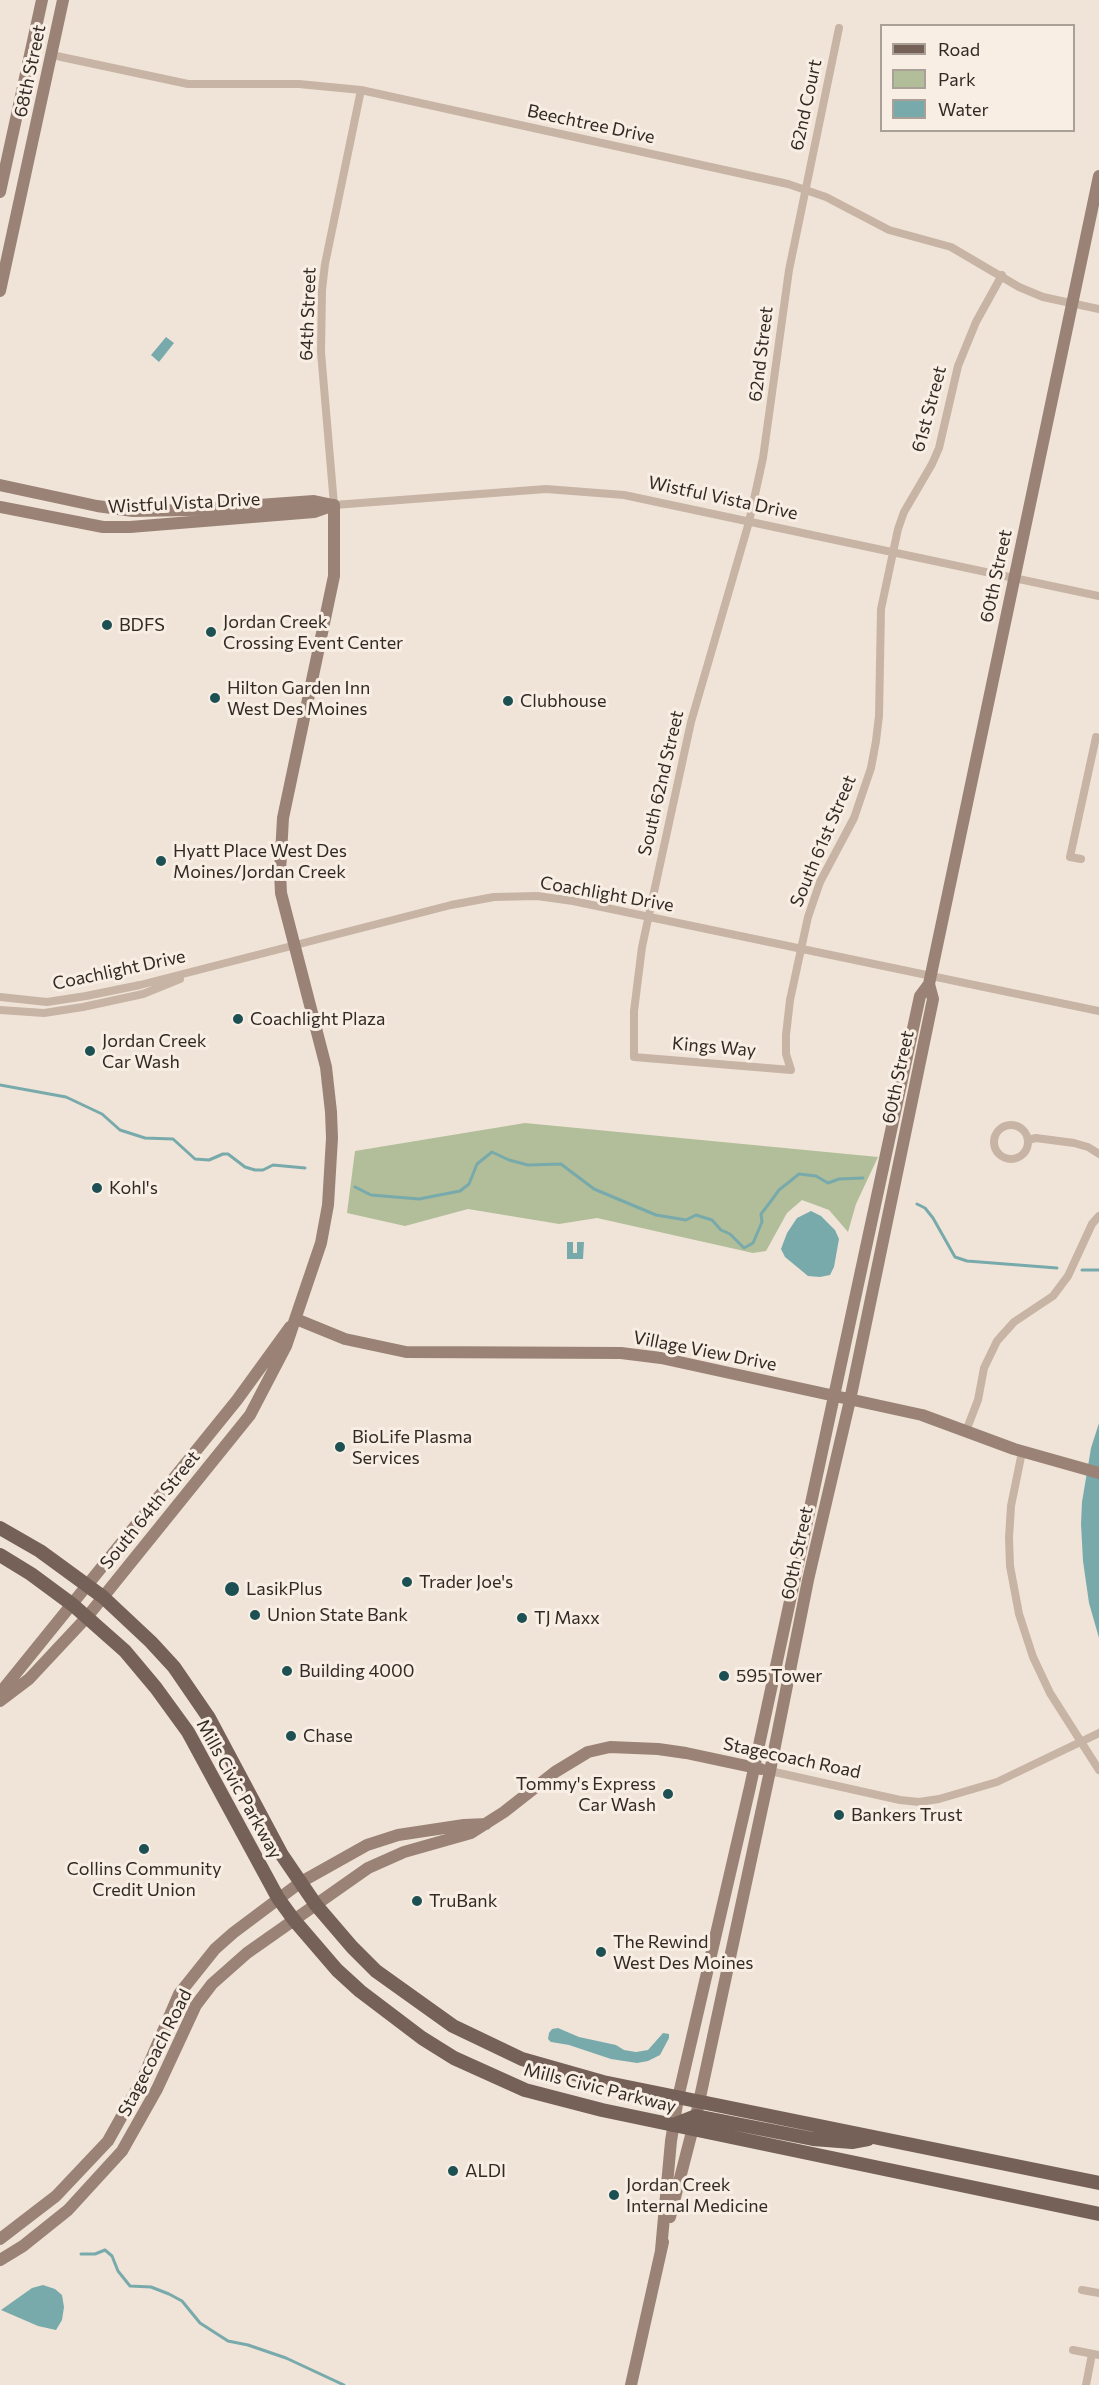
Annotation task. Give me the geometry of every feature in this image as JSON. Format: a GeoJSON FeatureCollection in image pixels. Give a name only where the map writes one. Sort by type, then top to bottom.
{"type":"FeatureCollection","features":[{"type":"Feature","properties":{"kind":"main road","name":"Mills Civic Parkway"},"geometry":{"type":"LineString","coordinates":[[0,1528],[40,1551],[103,1597],[152,1642],[191,1690],[225,1747],[282,1855],[316,1905],[376,1971],[453,2026],[522,2059],[603,2082],[1099,2183]]}},
{"type":"Feature","properties":{"kind":"main road","name":"Mills Civic Parkway"},"geometry":{"type":"LineString","coordinates":[[0,1555],[73,1605],[125,1651],[156,1688],[188,1732],[278,1898],[337,1970],[360,1991],[422,2038],[454,2058],[525,2090],[673,2125]]}},
{"type":"Feature","properties":{"kind":"main road","name":"Mills Civic Parkway"},"geometry":{"type":"LineString","coordinates":[[694,2123],[1099,2214]]}},
{"type":"Feature","properties":{"kind":"main road"},"geometry":{"type":"LineString","coordinates":[[673,2125],[694,2123],[852,2142],[879,2138]]}},
{"type":"Feature","properties":{"kind":"street","name":"68th Street"},"geometry":{"type":"LineString","coordinates":[[0,192],[42,0]]}},
{"type":"Feature","properties":{"kind":"street","name":"68th Street"},"geometry":{"type":"LineString","coordinates":[[0,291],[63,0]]}},
{"type":"Feature","properties":{"kind":"street","name":"62nd Court"},"geometry":{"type":"LineString","coordinates":[[805,189],[839,28]]}},
{"type":"Feature","properties":{"kind":"street","name":"Beechtree Drive"},"geometry":{"type":"LineString","coordinates":[[52,54],[188,84],[299,84],[361,90],[805,189],[889,230],[951,247],[1019,287],[1042,297],[1099,309]]}},
{"type":"Feature","properties":{"kind":"street","name":"64th Street"},"geometry":{"type":"LineString","coordinates":[[334,505],[321,352],[322,290],[325,264],[361,90]]}},
{"type":"Feature","properties":{"kind":"street","name":"60th Street"},"geometry":{"type":"LineString","coordinates":[[661,2250],[673,2125],[678,2098],[754,1768],[920,996],[930,980],[1099,176]]}},
{"type":"Feature","properties":{"kind":"street","name":"62nd Street"},"geometry":{"type":"LineString","coordinates":[[749,522],[768,430],[783,312],[805,189]]}},
{"type":"Feature","properties":{"kind":"street","name":"61st Street"},"geometry":{"type":"LineString","coordinates":[[892,552],[904,512],[939,448],[952,388],[966,343],[1002,275]]}},
{"type":"Feature","properties":{"kind":"street","name":"Wistful Vista Drive"},"geometry":{"type":"LineString","coordinates":[[0,485],[98,506],[133,511],[189,510],[314,501],[334,505]]}},
{"type":"Feature","properties":{"kind":"street","name":"Wistful Vista Drive"},"geometry":{"type":"LineString","coordinates":[[0,507],[103,527],[130,527],[314,512],[334,505],[546,489],[586,491],[624,495],[1099,596]]}},
{"type":"Feature","properties":{"kind":"street","name":"South 64th Street"},"geometry":{"type":"LineString","coordinates":[[0,1701],[29,1679],[87,1617],[250,1415],[270,1380],[296,1319],[321,1243],[328,1205],[332,1112],[326,1067],[281,893],[280,872],[283,818],[334,576],[334,505]]}},
{"type":"Feature","properties":{"kind":"street","name":"South 62nd Street"},"geometry":{"type":"LineString","coordinates":[[634,1057],[637,978],[648,918],[691,722],[749,522]]}},
{"type":"Feature","properties":{"kind":"street","name":"South 61st Street"},"geometry":{"type":"LineString","coordinates":[[791,1070],[786,1054],[786,1035],[801,950],[813,899],[854,818],[871,768],[879,716],[882,609],[892,552]]}},
{"type":"Feature","properties":{"kind":"street"},"geometry":{"type":"LineString","coordinates":[[1081,859],[1070,856],[1096,737],[1099,738]]}},
{"type":"Feature","properties":{"kind":"street","name":"Coachlight Drive"},"geometry":{"type":"LineString","coordinates":[[0,998],[47,1002],[140,984],[451,904],[494,897],[537,897],[573,901],[930,980],[1099,1011]]}},
{"type":"Feature","properties":{"kind":"street","name":"Coachlight Drive"},"geometry":{"type":"LineString","coordinates":[[0,1010],[44,1013],[143,994],[208,967]]}},
{"type":"Feature","properties":{"kind":"street","name":"60th Street"},"geometry":{"type":"LineString","coordinates":[[661,2250],[699,2102],[770,1771],[808,1580],[849,1400],[933,999],[930,980]]}},
{"type":"Feature","properties":{"kind":"street","name":"Kings Way"},"geometry":{"type":"LineString","coordinates":[[634,1057],[791,1070]]}},
{"type":"Feature","properties":{"kind":"street"},"geometry":{"type":"LineString","coordinates":[[1005,1125],[1020,1127],[1028,1140],[1025,1153],[1015,1159],[1002,1157],[994,1145],[996,1133],[1005,1125]]}},
{"type":"Feature","properties":{"kind":"street"},"geometry":{"type":"LineString","coordinates":[[1028,1140],[1036,1138],[1074,1143],[1088,1147],[1099,1154]]}},
{"type":"Feature","properties":{"kind":"street"},"geometry":{"type":"LineString","coordinates":[[966,1431],[978,1400],[984,1368],[997,1341],[1014,1322],[1046,1302],[1057,1291],[1068,1276],[1092,1224],[1099,1216]]}},
{"type":"Feature","properties":{"kind":"street","name":"South 64th Street"},"geometry":{"type":"LineString","coordinates":[[0,1692],[73,1605],[237,1400],[296,1319]]}},
{"type":"Feature","properties":{"kind":"street","name":"Village View Drive"},"geometry":{"type":"LineString","coordinates":[[296,1319],[345,1339],[390,1350],[621,1353],[690,1363],[922,1416],[1022,1452],[1099,1473]]}},
{"type":"Feature","properties":{"kind":"street"},"geometry":{"type":"LineString","coordinates":[[1022,1452],[1011,1501],[1009,1538],[1010,1566],[1019,1614],[1041,1675],[1064,1717],[1099,1770]]}},
{"type":"Feature","properties":{"kind":"street","name":"Stagecoach Road"},"geometry":{"type":"LineString","coordinates":[[0,2260],[23,2246],[68,2210],[122,2151],[158,2090],[196,2005],[212,1984],[240,1959],[368,1868],[404,1852],[471,1833],[487,1824],[574,1759],[588,1752],[630,1747],[667,1750],[900,1800],[919,1802],[997,1782],[1099,1733]]}},
{"type":"Feature","properties":{"kind":"street","name":"Stagecoach Road"},"geometry":{"type":"LineString","coordinates":[[0,2239],[56,2196],[108,2141],[142,2080],[179,1994],[215,1949],[301,1882],[367,1845],[398,1835],[464,1825],[487,1824]]}},
{"type":"Feature","properties":{"kind":"street"},"geometry":{"type":"LineString","coordinates":[[632,2385],[661,2250]]}},
{"type":"Feature","properties":{"kind":"street"},"geometry":{"type":"LineString","coordinates":[[1082,2290],[1099,2293]]}},
{"type":"Feature","properties":{"kind":"street"},"geometry":{"type":"LineString","coordinates":[[1073,2350],[1096,2354],[1086,2385]]}},
{"type":"Feature","properties":{"kind":"green space"},"geometry":{"type":"Polygon","coordinates":[[[525,1123],[878,1157],[856,1204],[848,1232],[829,1210],[802,1200],[787,1213],[766,1251],[753,1253],[597,1218],[559,1224],[468,1209],[405,1226],[347,1213],[355,1151],[525,1123]]]}},
{"type":"Feature","properties":{"kind":"water"},"geometry":{"type":"Polygon","coordinates":[[[166,337],[174,343],[159,362],[151,355],[166,337]]]}},
{"type":"Feature","properties":{"kind":"water"},"geometry":{"type":"Polygon","coordinates":[[[811,1211],[821,1216],[835,1230],[839,1239],[834,1267],[830,1275],[808,1276],[785,1257],[781,1249],[787,1233],[797,1218],[811,1211]]]}},
{"type":"Feature","properties":{"kind":"water"},"geometry":{"type":"Polygon","coordinates":[[[567,1242],[573,1242],[573,1253],[577,1253],[577,1242],[584,1242],[583,1259],[567,1259],[567,1242]]]}},
{"type":"Feature","properties":{"kind":"water"},"geometry":{"type":"Polygon","coordinates":[[[1099,1423],[1099,1638],[1089,1603],[1081,1524],[1082,1502],[1091,1448],[1099,1423]]]}},
{"type":"Feature","properties":{"kind":"water"},"geometry":{"type":"Polygon","coordinates":[[[558,2028],[579,2037],[636,2052],[648,2050],[663,2033],[669,2034],[669,2038],[660,2055],[637,2063],[611,2059],[569,2045],[551,2042],[548,2039],[549,2033],[552,2029],[558,2028]]]}},
{"type":"Feature","properties":{"kind":"water"},"geometry":{"type":"Polygon","coordinates":[[[43,2285],[55,2289],[62,2295],[64,2307],[62,2320],[56,2330],[38,2326],[1,2310],[32,2288],[43,2285]]]}},
{"type":"Feature","properties":{"kind":"waterway"},"geometry":{"type":"LineString","coordinates":[[0,1085],[66,1097],[102,1114],[120,1130],[145,1138],[173,1139],[195,1159],[209,1160],[228,1154],[245,1167],[255,1170],[263,1170],[273,1165],[305,1168]]}},
{"type":"Feature","properties":{"kind":"waterway"},"geometry":{"type":"LineString","coordinates":[[355,1187],[371,1195],[419,1199],[460,1191],[469,1184],[477,1164],[492,1152],[528,1165],[561,1164],[594,1189],[656,1215],[686,1220],[696,1215],[712,1220],[744,1248],[753,1243],[762,1222],[761,1214],[779,1190],[799,1174],[816,1176],[828,1183],[839,1179],[863,1178]]}},
{"type":"Feature","properties":{"kind":"waterway"},"geometry":{"type":"LineString","coordinates":[[917,1204],[925,1208],[933,1218],[955,1257],[967,1261],[1057,1268]]}},
{"type":"Feature","properties":{"kind":"waterway"},"geometry":{"type":"LineString","coordinates":[[1082,1270],[1099,1270]]}},
{"type":"Feature","properties":{"kind":"waterway"},"geometry":{"type":"LineString","coordinates":[[81,2254],[95,2254],[105,2250],[112,2256],[118,2271],[130,2286],[151,2287],[169,2294],[182,2301],[200,2323],[228,2341],[286,2358],[344,2385]]}},
{"type":"Feature","properties":{"kind":"place","name":"BDFS"},"geometry":{"type":"Point","coordinates":[107,625]}},
{"type":"Feature","properties":{"kind":"place","name":"Jordan Creek Crossing Event Center"},"geometry":{"type":"Point","coordinates":[211,632]}},
{"type":"Feature","properties":{"kind":"place","name":"Hilton Garden Inn West Des Moines"},"geometry":{"type":"Point","coordinates":[215,698]}},
{"type":"Feature","properties":{"kind":"place","name":"Clubhouse"},"geometry":{"type":"Point","coordinates":[508,701]}},
{"type":"Feature","properties":{"kind":"place","name":"Hyatt Place West Des Moines/Jordan Creek"},"geometry":{"type":"Point","coordinates":[161,861]}},
{"type":"Feature","properties":{"kind":"place","name":"Coachlight Plaza"},"geometry":{"type":"Point","coordinates":[238,1019]}},
{"type":"Feature","properties":{"kind":"place","name":"Jordan Creek Car Wash"},"geometry":{"type":"Point","coordinates":[90,1051]}},
{"type":"Feature","properties":{"kind":"place","name":"Kohl's"},"geometry":{"type":"Point","coordinates":[97,1188]}},
{"type":"Feature","properties":{"kind":"place","name":"BioLife Plasma Services"},"geometry":{"type":"Point","coordinates":[340,1447]}},
{"type":"Feature","properties":{"kind":"place","name":"Trader Joe's"},"geometry":{"type":"Point","coordinates":[407,1582]}},
{"type":"Feature","properties":{"kind":"place","name":"LasikPlus"},"geometry":{"type":"Point","coordinates":[232,1589]}},
{"type":"Feature","properties":{"kind":"place","name":"Union State Bank"},"geometry":{"type":"Point","coordinates":[255,1615]}},
{"type":"Feature","properties":{"kind":"place","name":"TJ Maxx"},"geometry":{"type":"Point","coordinates":[522,1618]}},
{"type":"Feature","properties":{"kind":"place","name":"Building 4000"},"geometry":{"type":"Point","coordinates":[287,1671]}},
{"type":"Feature","properties":{"kind":"place","name":"595 Tower"},"geometry":{"type":"Point","coordinates":[724,1676]}},
{"type":"Feature","properties":{"kind":"place","name":"Chase"},"geometry":{"type":"Point","coordinates":[291,1736]}},
{"type":"Feature","properties":{"kind":"place","name":"Tommy's Express Car Wash"},"geometry":{"type":"Point","coordinates":[668,1794]}},
{"type":"Feature","properties":{"kind":"place","name":"Bankers Trust"},"geometry":{"type":"Point","coordinates":[839,1815]}},
{"type":"Feature","properties":{"kind":"place","name":"Collins Community Credit Union"},"geometry":{"type":"Point","coordinates":[144,1849]}},
{"type":"Feature","properties":{"kind":"place","name":"TruBank"},"geometry":{"type":"Point","coordinates":[417,1901]}},
{"type":"Feature","properties":{"kind":"place","name":"The Rewind West Des Moines"},"geometry":{"type":"Point","coordinates":[601,1952]}},
{"type":"Feature","properties":{"kind":"place","name":"ALDI"},"geometry":{"type":"Point","coordinates":[453,2171]}},
{"type":"Feature","properties":{"kind":"place","name":"Jordan Creek Internal Medicine"},"geometry":{"type":"Point","coordinates":[614,2195]}}]}
